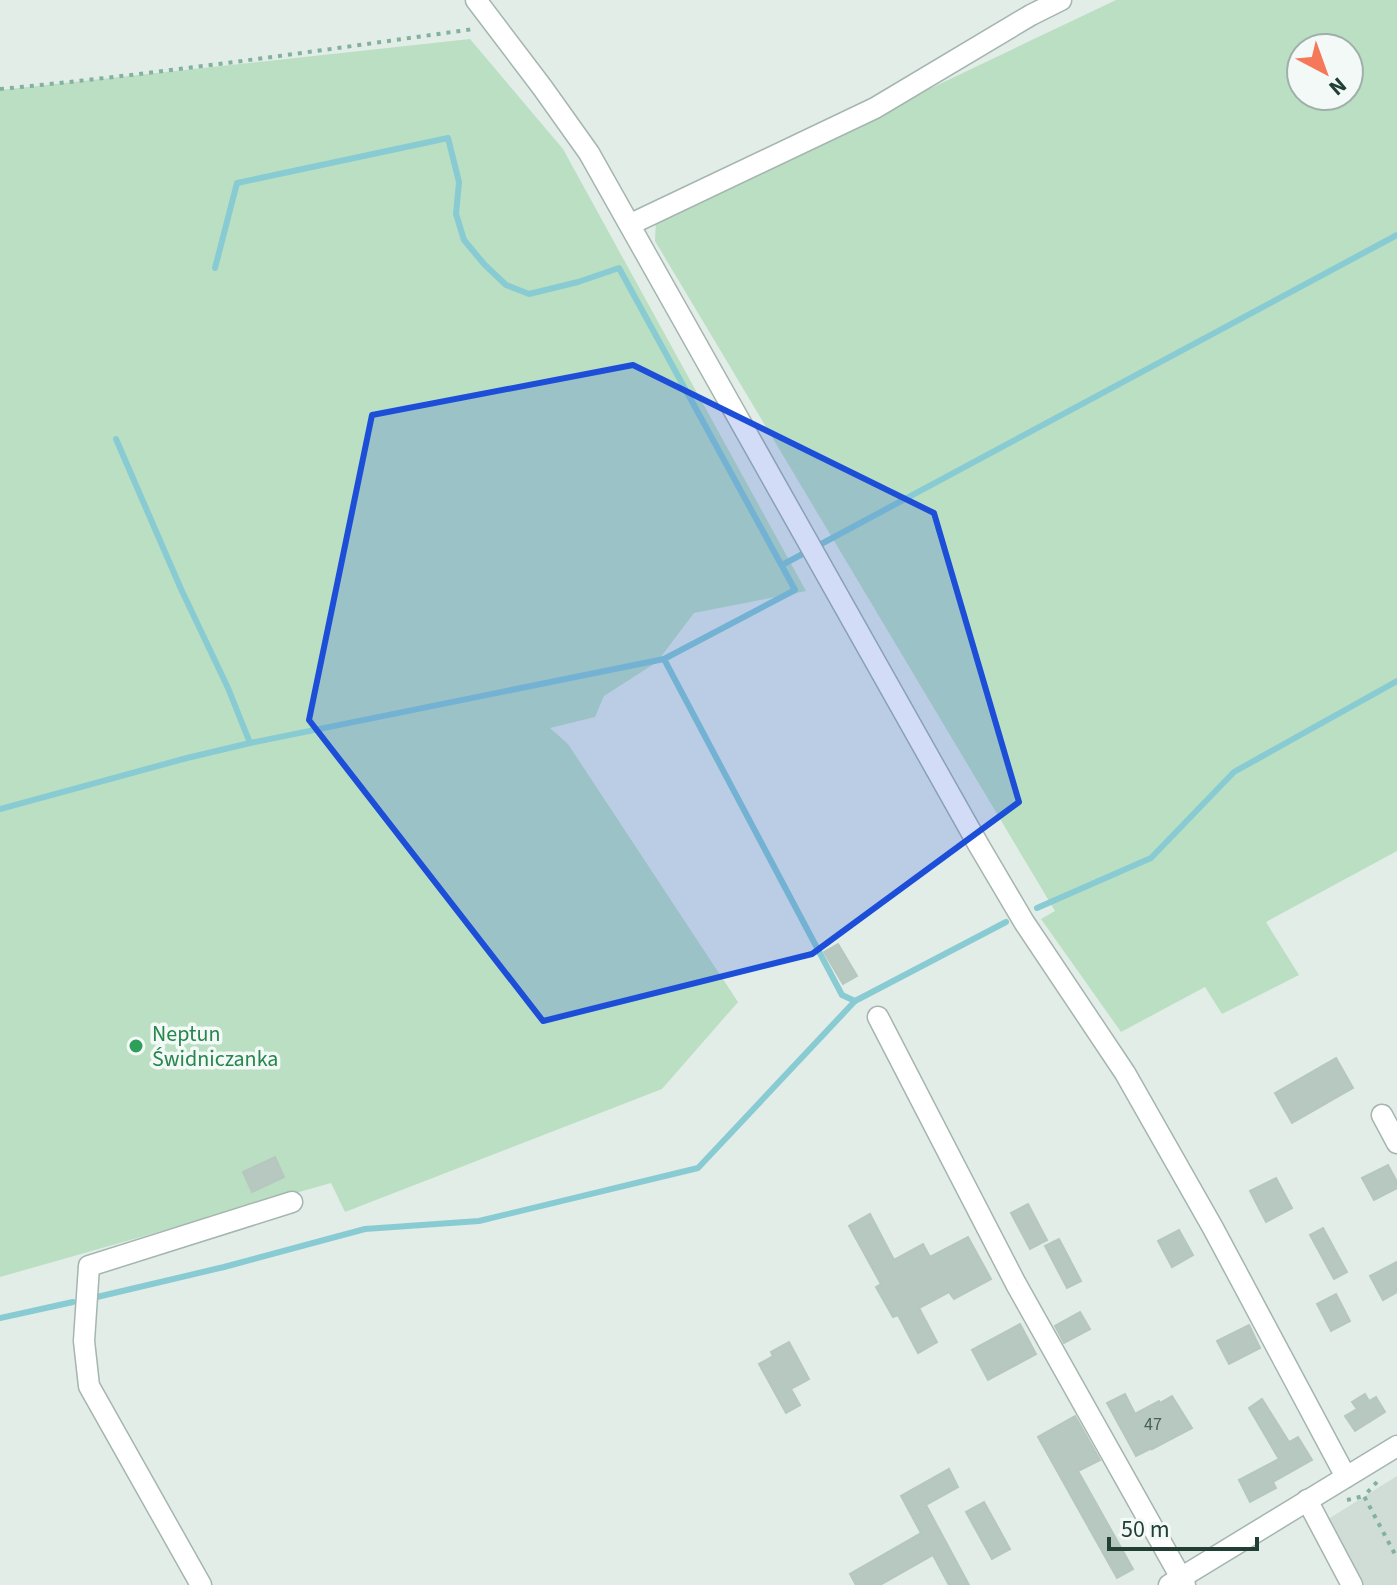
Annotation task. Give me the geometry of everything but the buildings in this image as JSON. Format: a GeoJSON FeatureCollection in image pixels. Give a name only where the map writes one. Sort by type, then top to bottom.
{"type":"FeatureCollection","features":[{"type":"Feature","properties":{"kind":"street"},"geometry":{"type":"LineString","coordinates":[[476,0],[589,153],[631,224],[1017,909],[1125,1073],[1213,1228],[1346,1477]]}},
{"type":"Feature","properties":{"kind":"street"},"geometry":{"type":"LineString","coordinates":[[631,224],[875,108],[1061,0]]}},
{"type":"Feature","properties":{"kind":"street"},"geometry":{"type":"LineString","coordinates":[[878,1017],[1016,1284],[1178,1582],[1397,1446]]}},
{"type":"Feature","properties":{"kind":"street"},"geometry":{"type":"LineString","coordinates":[[1382,1115],[1397,1143]]}},
{"type":"Feature","properties":{"kind":"street"},"geometry":{"type":"LineString","coordinates":[[201,1585],[89,1386],[84,1341],[89,1266],[292,1202]]}},
{"type":"Feature","properties":{"kind":"street"},"geometry":{"type":"LineString","coordinates":[[1307,1500],[1352,1585]]}},
{"type":"Feature","properties":{"kind":"path"},"geometry":{"type":"LineString","coordinates":[[0,89],[328,49],[485,27],[492,21]]}},
{"type":"Feature","properties":{"kind":"path"},"geometry":{"type":"LineString","coordinates":[[1342,1501],[1364,1496],[1382,1477]]}},
{"type":"Feature","properties":{"kind":"path"},"geometry":{"type":"LineString","coordinates":[[1364,1496],[1397,1558]]}},
{"type":"Feature","properties":{"kind":"highlighted area"},"geometry":{"type":"Polygon","coordinates":[[[633,365],[934,513],[1019,802],[812,954],[543,1021],[309,720],[372,415],[633,365]]]}},
{"type":"Feature","properties":{"kind":"shaded area"},"geometry":{"type":"Polygon","coordinates":[[[1397,1476],[1397,1585],[1359,1585],[1325,1521],[1397,1476]]]}},
{"type":"Feature","properties":{"kind":"green space"},"geometry":{"type":"Polygon","coordinates":[[[1116,0],[1397,0],[1397,851],[1266,922],[1299,975],[1222,1014],[1205,987],[1121,1032],[1041,919],[1055,911],[655,241],[656,219],[1116,0]]]}},
{"type":"Feature","properties":{"kind":"green space"},"geometry":{"type":"Polygon","coordinates":[[[470,39],[563,149],[806,591],[694,613],[657,662],[604,696],[595,717],[550,728],[568,744],[738,1002],[662,1089],[345,1212],[331,1183],[0,1277],[0,90],[470,39]]]}},
{"type":"Feature","properties":{"kind":"waterway"},"geometry":{"type":"LineString","coordinates":[[0,809],[250,743],[664,659],[795,590],[619,268],[529,294],[506,285],[464,240],[456,214],[459,182],[448,138],[237,183],[215,268]]}},
{"type":"Feature","properties":{"kind":"waterway"},"geometry":{"type":"LineString","coordinates":[[782,565],[1397,235]]}},
{"type":"Feature","properties":{"kind":"waterway"},"geometry":{"type":"LineString","coordinates":[[116,439],[250,743]]}},
{"type":"Feature","properties":{"kind":"waterway"},"geometry":{"type":"LineString","coordinates":[[97,1297],[365,1229],[479,1221],[698,1168],[855,1001],[842,995],[664,659]]}},
{"type":"Feature","properties":{"kind":"waterway"},"geometry":{"type":"LineString","coordinates":[[1037,908],[1151,858],[1234,772],[1397,681]]}},
{"type":"Feature","properties":{"kind":"waterway"},"geometry":{"type":"LineString","coordinates":[[855,1001],[1006,922]]}},
{"type":"Feature","properties":{"kind":"waterway"},"geometry":{"type":"LineString","coordinates":[[0,1318],[73,1302]]}},
{"type":"Feature","properties":{"kind":"place","name":"Neptun Świdniczanka"},"geometry":{"type":"Point","coordinates":[136,1046]}}]}
